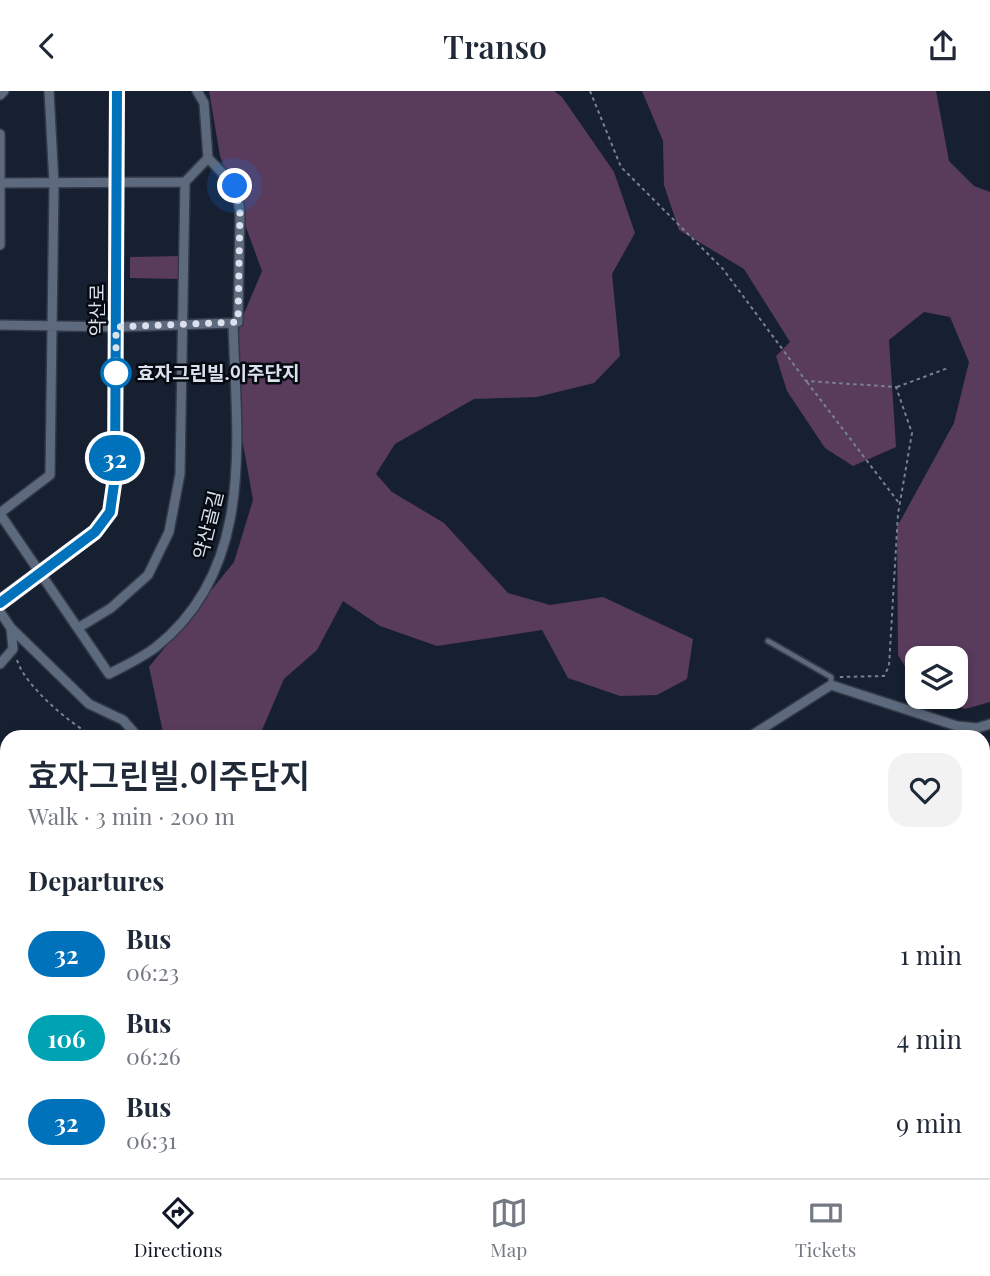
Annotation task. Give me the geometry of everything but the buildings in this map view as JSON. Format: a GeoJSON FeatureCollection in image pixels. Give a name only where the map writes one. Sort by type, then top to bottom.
{"type":"FeatureCollection","features":[{"type":"Feature","properties":{"kind":"street"},"geometry":{"type":"LineString","coordinates":[[0,95],[4,91]]}},
{"type":"Feature","properties":{"kind":"street"},"geometry":{"type":"LineString","coordinates":[[0,513],[50,475],[54,184],[49,91]]}},
{"type":"Feature","properties":{"kind":"street","name":"약산로"},"geometry":{"type":"LineString","coordinates":[[0,603],[80,547],[110,512],[115,477],[117,91]]}},
{"type":"Feature","properties":{"kind":"street"},"geometry":{"type":"LineString","coordinates":[[1,183],[185,182],[208,158],[204,103],[197,91]]}},
{"type":"Feature","properties":{"kind":"street"},"geometry":{"type":"LineString","coordinates":[[0,134],[0,245]]}},
{"type":"Feature","properties":{"kind":"street","name":"약산골길"},"geometry":{"type":"LineString","coordinates":[[0,513],[109,674],[154,649],[171,634],[212,576],[227,537],[235,502],[233,323],[238,322],[240,211],[235,186],[208,158]]}},
{"type":"Feature","properties":{"kind":"street","name":"약산골길"},"geometry":{"type":"LineString","coordinates":[[78,628],[111,608],[148,575],[169,532],[180,474],[185,182]]}},
{"type":"Feature","properties":{"kind":"street"},"geometry":{"type":"LineString","coordinates":[[0,324],[116,327],[233,323]]}},
{"type":"Feature","properties":{"kind":"street"},"geometry":{"type":"LineString","coordinates":[[0,611],[11,628],[89,704],[123,720],[132,730]]}},
{"type":"Feature","properties":{"kind":"street"},"geometry":{"type":"LineString","coordinates":[[0,664],[13,649],[11,628]]}},
{"type":"Feature","properties":{"kind":"street"},"geometry":{"type":"LineString","coordinates":[[761,730],[831,681],[957,726],[977,728],[990,724]]}},
{"type":"Feature","properties":{"kind":"lane"},"geometry":{"type":"LineString","coordinates":[[768,641],[831,681]]}},
{"type":"Feature","properties":{"kind":"lane"},"geometry":{"type":"LineString","coordinates":[[957,726],[958,730]]}},
{"type":"Feature","properties":{"kind":"path"},"geometry":{"type":"LineString","coordinates":[[590,91],[621,167],[723,269],[899,504]]}},
{"type":"Feature","properties":{"kind":"path"},"geometry":{"type":"LineString","coordinates":[[806,381],[896,387],[948,368]]}},
{"type":"Feature","properties":{"kind":"path"},"geometry":{"type":"LineString","coordinates":[[831,681],[884,676],[889,666],[899,504],[912,433],[896,387]]}},
{"type":"Feature","properties":{"kind":"path"},"geometry":{"type":"LineString","coordinates":[[13,649],[20,670],[30,682],[83,730]]}},
{"type":"Feature","properties":{"kind":"shaded area"},"geometry":{"type":"Polygon","coordinates":[[[209,91],[554,91],[562,97],[614,172],[635,233],[612,274],[620,356],[594,383],[537,397],[474,399],[395,444],[376,474],[392,492],[444,523],[508,593],[550,605],[603,597],[693,639],[687,679],[657,695],[620,696],[568,678],[542,630],[437,646],[380,626],[343,601],[317,650],[284,679],[262,730],[162,730],[149,667],[234,562],[253,500],[232,382],[240,323],[262,271],[220,156],[209,91]]]}},
{"type":"Feature","properties":{"kind":"shaded area"},"geometry":{"type":"Polygon","coordinates":[[[642,91],[936,91],[949,161],[974,186],[990,192],[990,702],[968,708],[968,646],[905,646],[905,666],[898,655],[897,527],[954,423],[969,362],[950,317],[924,312],[889,340],[896,447],[853,466],[825,448],[787,391],[776,356],[790,342],[744,269],[679,230],[664,185],[663,141],[642,91]]]}},
{"type":"Feature","properties":{"kind":"shaded area"},"geometry":{"type":"Polygon","coordinates":[[[181,256],[179,279],[130,278],[130,257],[181,256]]]}},
{"type":"Feature","properties":{"kind":"bus line","name":"32"},"geometry":{"type":"LineString","coordinates":[[0,603],[80,547],[110,512],[115,477],[117,91]]}},
{"type":"Feature","properties":{"kind":"place","name":"효자그린빌.이주단지"},"geometry":{"type":"Point","coordinates":[116,373]}},
{"type":"Feature","properties":{"kind":"route"},"geometry":{"type":"LineString","coordinates":[[116,373],[116,327],[238,322],[240,211],[235,186]]}}]}
